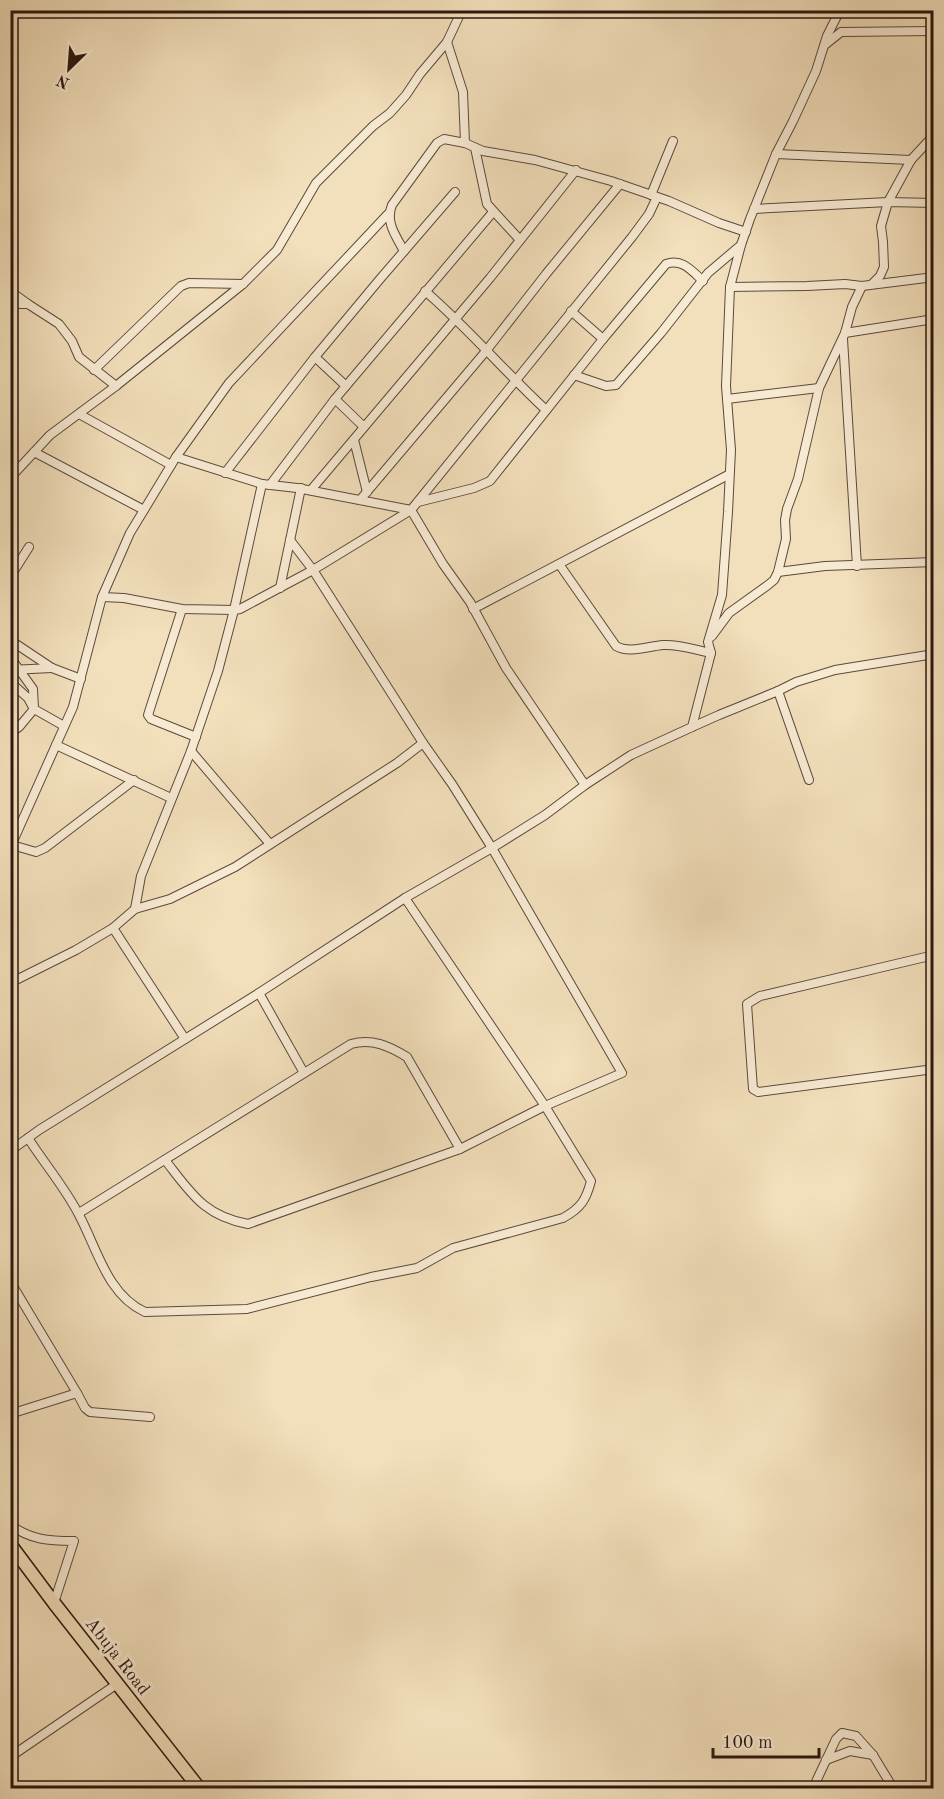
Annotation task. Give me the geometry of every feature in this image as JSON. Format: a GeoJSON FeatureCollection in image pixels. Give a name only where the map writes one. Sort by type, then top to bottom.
{"type":"FeatureCollection","features":[{"type":"Feature","properties":{"kind":"main road","name":"Abuja Road"},"geometry":{"type":"LineString","coordinates":[[10,1544],[199,1788]]}},
{"type":"Feature","properties":{"kind":"street"},"geometry":{"type":"LineString","coordinates":[[10,478],[50,435],[116,386],[243,284],[277,250],[316,183],[373,126],[390,113],[447,42],[462,10]]}},
{"type":"Feature","properties":{"kind":"street"},"geometry":{"type":"LineString","coordinates":[[692,727],[711,653],[708,642],[722,595],[731,450],[726,386],[730,287],[741,245],[754,209],[776,154],[812,81],[827,36],[840,10]]}},
{"type":"Feature","properties":{"kind":"street"},"geometry":{"type":"LineString","coordinates":[[826,44],[841,32],[933,31]]}},
{"type":"Feature","properties":{"kind":"street"},"geometry":{"type":"LineString","coordinates":[[447,42],[463,92],[465,143]]}},
{"type":"Feature","properties":{"kind":"street"},"geometry":{"type":"LineString","coordinates":[[872,284],[880,276],[884,267],[881,226],[888,202],[911,160],[933,135]]}},
{"type":"Feature","properties":{"kind":"street"},"geometry":{"type":"LineString","coordinates":[[134,780],[45,848],[36,852],[11,846],[73,707],[102,597],[130,533],[171,465],[229,383],[388,214],[392,205],[437,143],[444,139],[465,143],[475,148],[576,170],[654,196],[746,232]]}},
{"type":"Feature","properties":{"kind":"street"},"geometry":{"type":"LineString","coordinates":[[102,597],[124,598],[182,609],[234,610],[245,608],[313,570],[411,510],[649,214],[673,141]]}},
{"type":"Feature","properties":{"kind":"street"},"geometry":{"type":"LineString","coordinates":[[475,148],[486,204],[520,240]]}},
{"type":"Feature","properties":{"kind":"street"},"geometry":{"type":"LineString","coordinates":[[776,154],[911,160]]}},
{"type":"Feature","properties":{"kind":"street"},"geometry":{"type":"LineString","coordinates":[[311,490],[456,318],[576,170]]}},
{"type":"Feature","properties":{"kind":"street"},"geometry":{"type":"LineString","coordinates":[[360,500],[486,351],[620,184]]}},
{"type":"Feature","properties":{"kind":"street"},"geometry":{"type":"LineString","coordinates":[[225,473],[315,357],[455,192]]}},
{"type":"Feature","properties":{"kind":"street"},"geometry":{"type":"LineString","coordinates":[[754,209],[888,202],[933,203]]}},
{"type":"Feature","properties":{"kind":"street"},"geometry":{"type":"LineString","coordinates":[[135,909],[141,876],[191,751],[218,671],[266,484],[493,212]]}},
{"type":"Feature","properties":{"kind":"street"},"geometry":{"type":"LineString","coordinates":[[388,214],[391,226],[404,251]]}},
{"type":"Feature","properties":{"kind":"street"},"geometry":{"type":"LineString","coordinates":[[574,375],[606,386],[616,385],[708,273],[741,245]]}},
{"type":"Feature","properties":{"kind":"street"},"geometry":{"type":"LineString","coordinates":[[418,502],[490,482],[603,339],[666,264],[674,262],[685,265],[703,281]]}},
{"type":"Feature","properties":{"kind":"street"},"geometry":{"type":"LineString","coordinates":[[730,287],[845,284],[862,286],[933,277]]}},
{"type":"Feature","properties":{"kind":"street"},"geometry":{"type":"LineString","coordinates":[[94,369],[181,286],[189,283],[243,284]]}},
{"type":"Feature","properties":{"kind":"street"},"geometry":{"type":"LineString","coordinates":[[708,642],[729,613],[774,580],[778,572],[786,539],[787,508],[798,479],[819,388],[844,335],[852,307],[862,286]]}},
{"type":"Feature","properties":{"kind":"street"},"geometry":{"type":"LineString","coordinates":[[10,291],[59,324],[72,341],[79,357],[116,386]]}},
{"type":"Feature","properties":{"kind":"street"},"geometry":{"type":"LineString","coordinates":[[425,291],[456,318],[515,381],[546,410]]}},
{"type":"Feature","properties":{"kind":"street"},"geometry":{"type":"LineString","coordinates":[[10,304],[28,304]]}},
{"type":"Feature","properties":{"kind":"street"},"geometry":{"type":"LineString","coordinates":[[571,311],[603,339]]}},
{"type":"Feature","properties":{"kind":"street"},"geometry":{"type":"LineString","coordinates":[[844,335],[933,319]]}},
{"type":"Feature","properties":{"kind":"street"},"geometry":{"type":"LineString","coordinates":[[844,335],[857,566]]}},
{"type":"Feature","properties":{"kind":"street"},"geometry":{"type":"LineString","coordinates":[[315,357],[346,386]]}},
{"type":"Feature","properties":{"kind":"street"},"geometry":{"type":"LineString","coordinates":[[727,399],[819,388]]}},
{"type":"Feature","properties":{"kind":"street"},"geometry":{"type":"LineString","coordinates":[[335,399],[364,427]]}},
{"type":"Feature","properties":{"kind":"street"},"geometry":{"type":"LineString","coordinates":[[78,414],[171,465]]}},
{"type":"Feature","properties":{"kind":"street"},"geometry":{"type":"LineString","coordinates":[[354,440],[367,492]]}},
{"type":"Feature","properties":{"kind":"street"},"geometry":{"type":"LineString","coordinates":[[34,452],[144,510]]}},
{"type":"Feature","properties":{"kind":"street"},"geometry":{"type":"LineString","coordinates":[[176,457],[266,484],[301,488],[411,510],[473,609],[506,668],[585,785]]}},
{"type":"Feature","properties":{"kind":"street"},"geometry":{"type":"LineString","coordinates":[[473,609],[729,475]]}},
{"type":"Feature","properties":{"kind":"street"},"geometry":{"type":"LineString","coordinates":[[280,588],[301,488]]}},
{"type":"Feature","properties":{"kind":"street"},"geometry":{"type":"LineString","coordinates":[[165,1160],[193,1196],[214,1213],[231,1221],[248,1224],[460,1149],[545,1106],[622,1073],[452,783],[423,743],[313,570],[290,540]]}},
{"type":"Feature","properties":{"kind":"street"},"geometry":{"type":"LineString","coordinates":[[10,577],[29,548]]}},
{"type":"Feature","properties":{"kind":"street"},"geometry":{"type":"LineString","coordinates":[[778,572],[825,566],[933,562]]}},
{"type":"Feature","properties":{"kind":"street"},"geometry":{"type":"LineString","coordinates":[[559,564],[616,646],[621,649],[631,650],[667,645],[711,653]]}},
{"type":"Feature","properties":{"kind":"street"},"geometry":{"type":"LineString","coordinates":[[182,609],[148,715],[151,719],[196,736]]}},
{"type":"Feature","properties":{"kind":"street"},"geometry":{"type":"LineString","coordinates":[[10,640],[52,668],[81,679]]}},
{"type":"Feature","properties":{"kind":"street"},"geometry":{"type":"LineString","coordinates":[[10,1151],[405,898],[545,815],[585,785],[632,755],[796,682],[835,670],[933,654]]}},
{"type":"Feature","properties":{"kind":"street"},"geometry":{"type":"LineString","coordinates":[[10,657],[15,670],[33,689],[34,709],[19,727],[10,733]]}},
{"type":"Feature","properties":{"kind":"street"},"geometry":{"type":"LineString","coordinates":[[15,670],[52,668]]}},
{"type":"Feature","properties":{"kind":"street"},"geometry":{"type":"LineString","coordinates":[[10,682],[28,698],[34,709],[64,726]]}},
{"type":"Feature","properties":{"kind":"street"},"geometry":{"type":"LineString","coordinates":[[778,691],[809,780]]}},
{"type":"Feature","properties":{"kind":"street"},"geometry":{"type":"LineString","coordinates":[[10,983],[76,950],[113,928],[135,909],[170,898],[235,867],[397,763],[423,743]]}},
{"type":"Feature","properties":{"kind":"street"},"geometry":{"type":"LineString","coordinates":[[56,745],[171,798]]}},
{"type":"Feature","properties":{"kind":"street"},"geometry":{"type":"LineString","coordinates":[[191,751],[270,844]]}},
{"type":"Feature","properties":{"kind":"street"},"geometry":{"type":"LineString","coordinates":[[28,1138],[79,1214],[108,1276],[134,1307],[145,1312],[247,1309],[371,1277],[417,1268],[453,1248],[563,1218],[576,1210],[587,1196],[591,1181],[545,1106],[405,898]]}},
{"type":"Feature","properties":{"kind":"street"},"geometry":{"type":"LineString","coordinates":[[113,928],[185,1039]]}},
{"type":"Feature","properties":{"kind":"street"},"geometry":{"type":"LineString","coordinates":[[933,955],[760,996],[747,1004],[753,1089],[758,1092],[933,1069]]}},
{"type":"Feature","properties":{"kind":"street"},"geometry":{"type":"LineString","coordinates":[[259,993],[304,1073]]}},
{"type":"Feature","properties":{"kind":"street"},"geometry":{"type":"LineString","coordinates":[[79,1214],[351,1044],[364,1041],[392,1048],[407,1057],[460,1149]]}},
{"type":"Feature","properties":{"kind":"street"},"geometry":{"type":"LineString","coordinates":[[10,1281],[85,1408],[90,1412],[150,1417]]}},
{"type":"Feature","properties":{"kind":"street"},"geometry":{"type":"LineString","coordinates":[[10,1414],[77,1393]]}},
{"type":"Feature","properties":{"kind":"street"},"geometry":{"type":"LineString","coordinates":[[10,1525],[25,1535],[49,1541],[74,1541],[54,1603]]}},
{"type":"Feature","properties":{"kind":"street"},"geometry":{"type":"LineString","coordinates":[[10,1757],[117,1684]]}},
{"type":"Feature","properties":{"kind":"street"},"geometry":{"type":"LineString","coordinates":[[813,1788],[836,1738],[842,1732],[856,1736],[873,1755],[893,1788]]}},
{"type":"Feature","properties":{"kind":"street"},"geometry":{"type":"LineString","coordinates":[[826,1760],[849,1752],[873,1755]]}}]}
